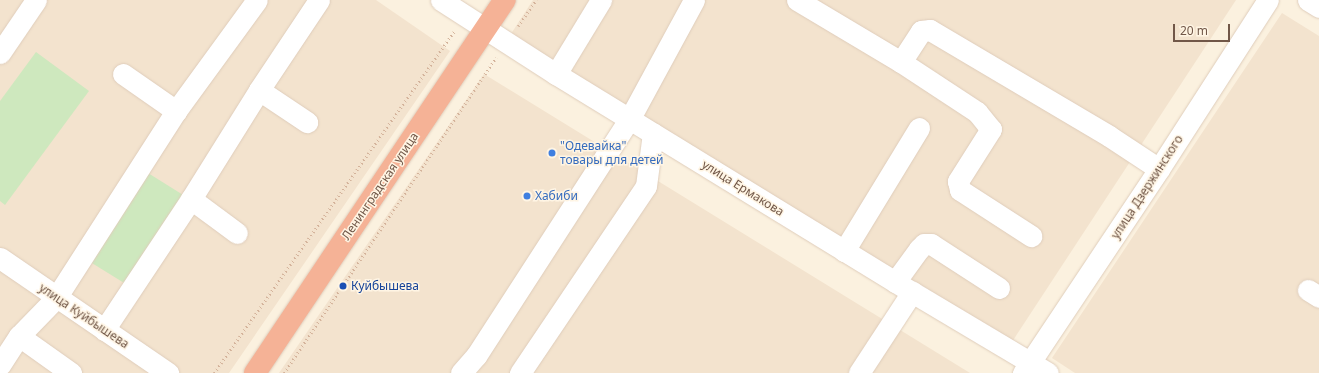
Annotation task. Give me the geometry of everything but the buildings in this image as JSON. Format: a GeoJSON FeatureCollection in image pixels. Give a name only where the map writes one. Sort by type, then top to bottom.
{"type":"FeatureCollection","features":[{"type":"Feature","properties":{"kind":"highway","name":"Ленинградская улица"},"geometry":{"type":"LineString","coordinates":[[255,373],[505,0]]}},
{"type":"Feature","properties":{"kind":"street"},"geometry":{"type":"LineString","coordinates":[[0,53],[36,0]]}},
{"type":"Feature","properties":{"kind":"street"},"geometry":{"type":"LineString","coordinates":[[0,365],[19,336],[56,298],[176,111],[257,0]]}},
{"type":"Feature","properties":{"kind":"street"},"geometry":{"type":"LineString","coordinates":[[104,330],[191,199],[319,0]]}},
{"type":"Feature","properties":{"kind":"street","name":"улица Ермакова"},"geometry":{"type":"LineString","coordinates":[[441,0],[556,74],[904,287],[1027,368],[1048,373]]}},
{"type":"Feature","properties":{"kind":"street"},"geometry":{"type":"LineString","coordinates":[[556,74],[601,0]]}},
{"type":"Feature","properties":{"kind":"street"},"geometry":{"type":"LineString","coordinates":[[461,373],[476,356],[630,118],[694,0]]}},
{"type":"Feature","properties":{"kind":"street"},"geometry":{"type":"LineString","coordinates":[[797,0],[900,62],[977,112],[991,129],[958,181],[960,190],[1031,236]]}},
{"type":"Feature","properties":{"kind":"street","name":"улица Дзержинского"},"geometry":{"type":"LineString","coordinates":[[1027,368],[1159,169],[1268,0]]}},
{"type":"Feature","properties":{"kind":"street"},"geometry":{"type":"LineString","coordinates":[[1308,0],[1319,7]]}},
{"type":"Feature","properties":{"kind":"street"},"geometry":{"type":"LineString","coordinates":[[900,62],[921,31],[930,30],[1109,136],[1159,169]]}},
{"type":"Feature","properties":{"kind":"street"},"geometry":{"type":"LineString","coordinates":[[123,74],[176,111]]}},
{"type":"Feature","properties":{"kind":"street"},"geometry":{"type":"LineString","coordinates":[[260,90],[307,122]]}},
{"type":"Feature","properties":{"kind":"street"},"geometry":{"type":"LineString","coordinates":[[844,251],[919,128]]}},
{"type":"Feature","properties":{"kind":"street"},"geometry":{"type":"LineString","coordinates":[[520,373],[646,186],[653,133]]}},
{"type":"Feature","properties":{"kind":"street"},"geometry":{"type":"LineString","coordinates":[[191,199],[237,232]]}},
{"type":"Feature","properties":{"kind":"street"},"geometry":{"type":"LineString","coordinates":[[859,373],[904,287],[919,249],[924,244],[931,244],[999,288]]}},
{"type":"Feature","properties":{"kind":"street","name":"улица Куйбышева"},"geometry":{"type":"LineString","coordinates":[[0,258],[104,330],[154,371]]}},
{"type":"Feature","properties":{"kind":"street"},"geometry":{"type":"LineString","coordinates":[[19,336],[71,373]]}},
{"type":"Feature","properties":{"kind":"path"},"geometry":{"type":"LineString","coordinates":[[284,373],[536,0]]}},
{"type":"Feature","properties":{"kind":"path"},"geometry":{"type":"LineString","coordinates":[[214,373],[464,15]]}},
{"type":"Feature","properties":{"kind":"shaded area"},"geometry":{"type":"Polygon","coordinates":[[[0,0],[376,0],[450,51],[229,373],[0,373],[0,0]]]}},
{"type":"Feature","properties":{"kind":"shaded area"},"geometry":{"type":"Polygon","coordinates":[[[533,0],[1236,0],[1010,345],[507,40],[533,0]]]}},
{"type":"Feature","properties":{"kind":"shaded area"},"geometry":{"type":"Polygon","coordinates":[[[1282,13],[1319,36],[1319,373],[1075,373],[1052,358],[1282,13]]]}},
{"type":"Feature","properties":{"kind":"shaded area"},"geometry":{"type":"Polygon","coordinates":[[[484,74],[970,373],[279,373],[484,74]]]}},
{"type":"Feature","properties":{"kind":"green space"},"geometry":{"type":"Polygon","coordinates":[[[36,52],[89,91],[5,205],[0,201],[0,101],[36,52]]]}},
{"type":"Feature","properties":{"kind":"green space"},"geometry":{"type":"Polygon","coordinates":[[[148,173],[183,195],[127,285],[92,263],[148,173]]]}},
{"type":"Feature","properties":{"kind":"place","name":"\"Одевайка\" товары для детей"},"geometry":{"type":"Point","coordinates":[552,153]}},
{"type":"Feature","properties":{"kind":"place","name":"Хабиби"},"geometry":{"type":"Point","coordinates":[527,196]}},
{"type":"Feature","properties":{"kind":"place","name":"Куйбышева"},"geometry":{"type":"Point","coordinates":[343,286]}}]}
